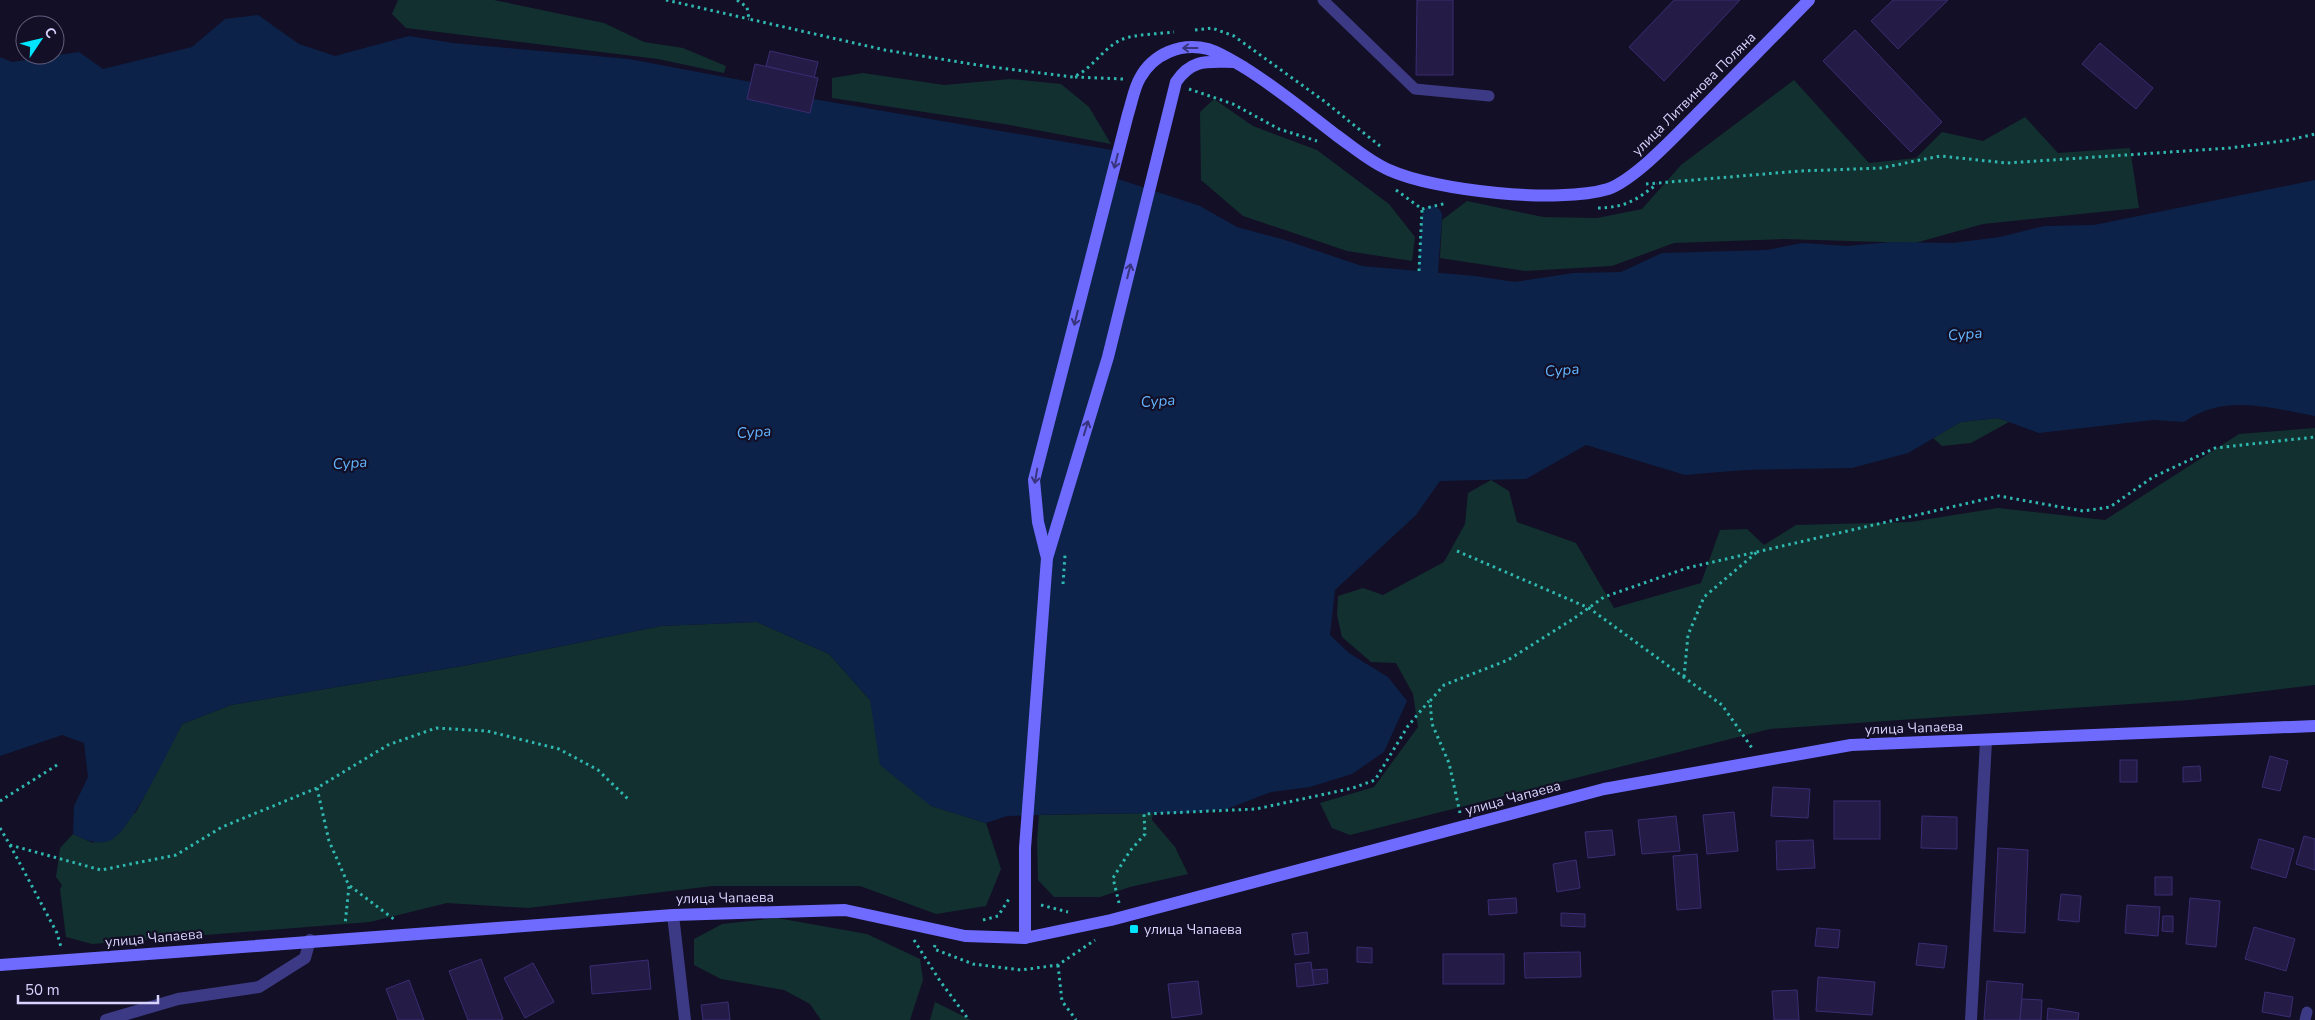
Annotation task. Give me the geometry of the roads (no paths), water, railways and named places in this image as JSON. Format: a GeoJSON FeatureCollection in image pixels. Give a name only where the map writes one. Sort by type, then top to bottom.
{"type":"FeatureCollection","features":[{"type":"Feature","properties":{"kind":"main road","name":"улица Литвинова Поляна"},"geometry":{"type":"LineString","coordinates":[[1047,558],[1038,522],[1034,480],[1128,114],[1138,80],[1156,58],[1170,51],[1186,48],[1205,49],[1236,62],[1260,77],[1355,149],[1387,169],[1400,174],[1433,183],[1492,192],[1583,194],[1610,188],[1638,170],[1664,147],[1809,0]]}},
{"type":"Feature","properties":{"kind":"main road"},"geometry":{"type":"LineString","coordinates":[[1025,938],[1024,848],[1047,558],[1108,357],[1176,82],[1183,71],[1192,66],[1206,62],[1236,62]]}},
{"type":"Feature","properties":{"kind":"main road","name":"улица Чапаева"},"geometry":{"type":"LineString","coordinates":[[0,965],[310,940],[673,915],[845,910],[965,936],[1025,938],[1111,920],[1604,789],[1852,745],[2315,726]]}},
{"type":"Feature","properties":{"kind":"street"},"geometry":{"type":"LineString","coordinates":[[1971,1020],[1986,741]]}},
{"type":"Feature","properties":{"kind":"street"},"geometry":{"type":"LineString","coordinates":[[673,915],[685,1020]]}},
{"type":"Feature","properties":{"kind":"street"},"geometry":{"type":"LineString","coordinates":[[106,1020],[178,999],[259,987],[305,958],[310,940]]}},
{"type":"Feature","properties":{"kind":"lane"},"geometry":{"type":"LineString","coordinates":[[1323,0],[1416,89],[1489,96]]}},
{"type":"Feature","properties":{"kind":"water","name":"Сура"},"geometry":{"type":"Polygon","coordinates":[[[258,15],[299,44],[335,56],[409,36],[453,43],[629,59],[751,82],[747,99],[809,113],[813,99],[1118,151],[1112,177],[1200,206],[1237,227],[1285,240],[1362,266],[1475,276],[1515,282],[1573,273],[1621,272],[1662,253],[1767,250],[1802,243],[1847,246],[1891,242],[1953,243],[2000,237],[2044,226],[2094,225],[2315,180],[2315,416],[2265,407],[2231,405],[2199,413],[2184,422],[2153,420],[2039,433],[1998,418],[1961,422],[1908,453],[1852,468],[1744,470],[1685,475],[1586,445],[1526,479],[1440,481],[1416,515],[1335,590],[1330,635],[1349,653],[1388,677],[1407,701],[1384,752],[1352,774],[1310,787],[1271,792],[1227,809],[1186,813],[1007,816],[986,823],[931,806],[880,765],[870,700],[829,654],[757,622],[661,626],[468,665],[231,705],[182,724],[149,789],[127,823],[109,841],[95,842],[73,834],[74,806],[88,777],[84,743],[62,735],[0,756],[0,57],[15,62],[15,65],[65,65],[65,54],[79,52],[103,69],[192,47],[225,19],[258,15]]]}},
{"type":"Feature","properties":{"kind":"waterway"},"geometry":{"type":"LineString","coordinates":[[1428,272],[1432,216]]}},
{"type":"Feature","properties":{"kind":"place","name":"улица Чапаева"},"geometry":{"type":"Point","coordinates":[1134,929]}}]}
